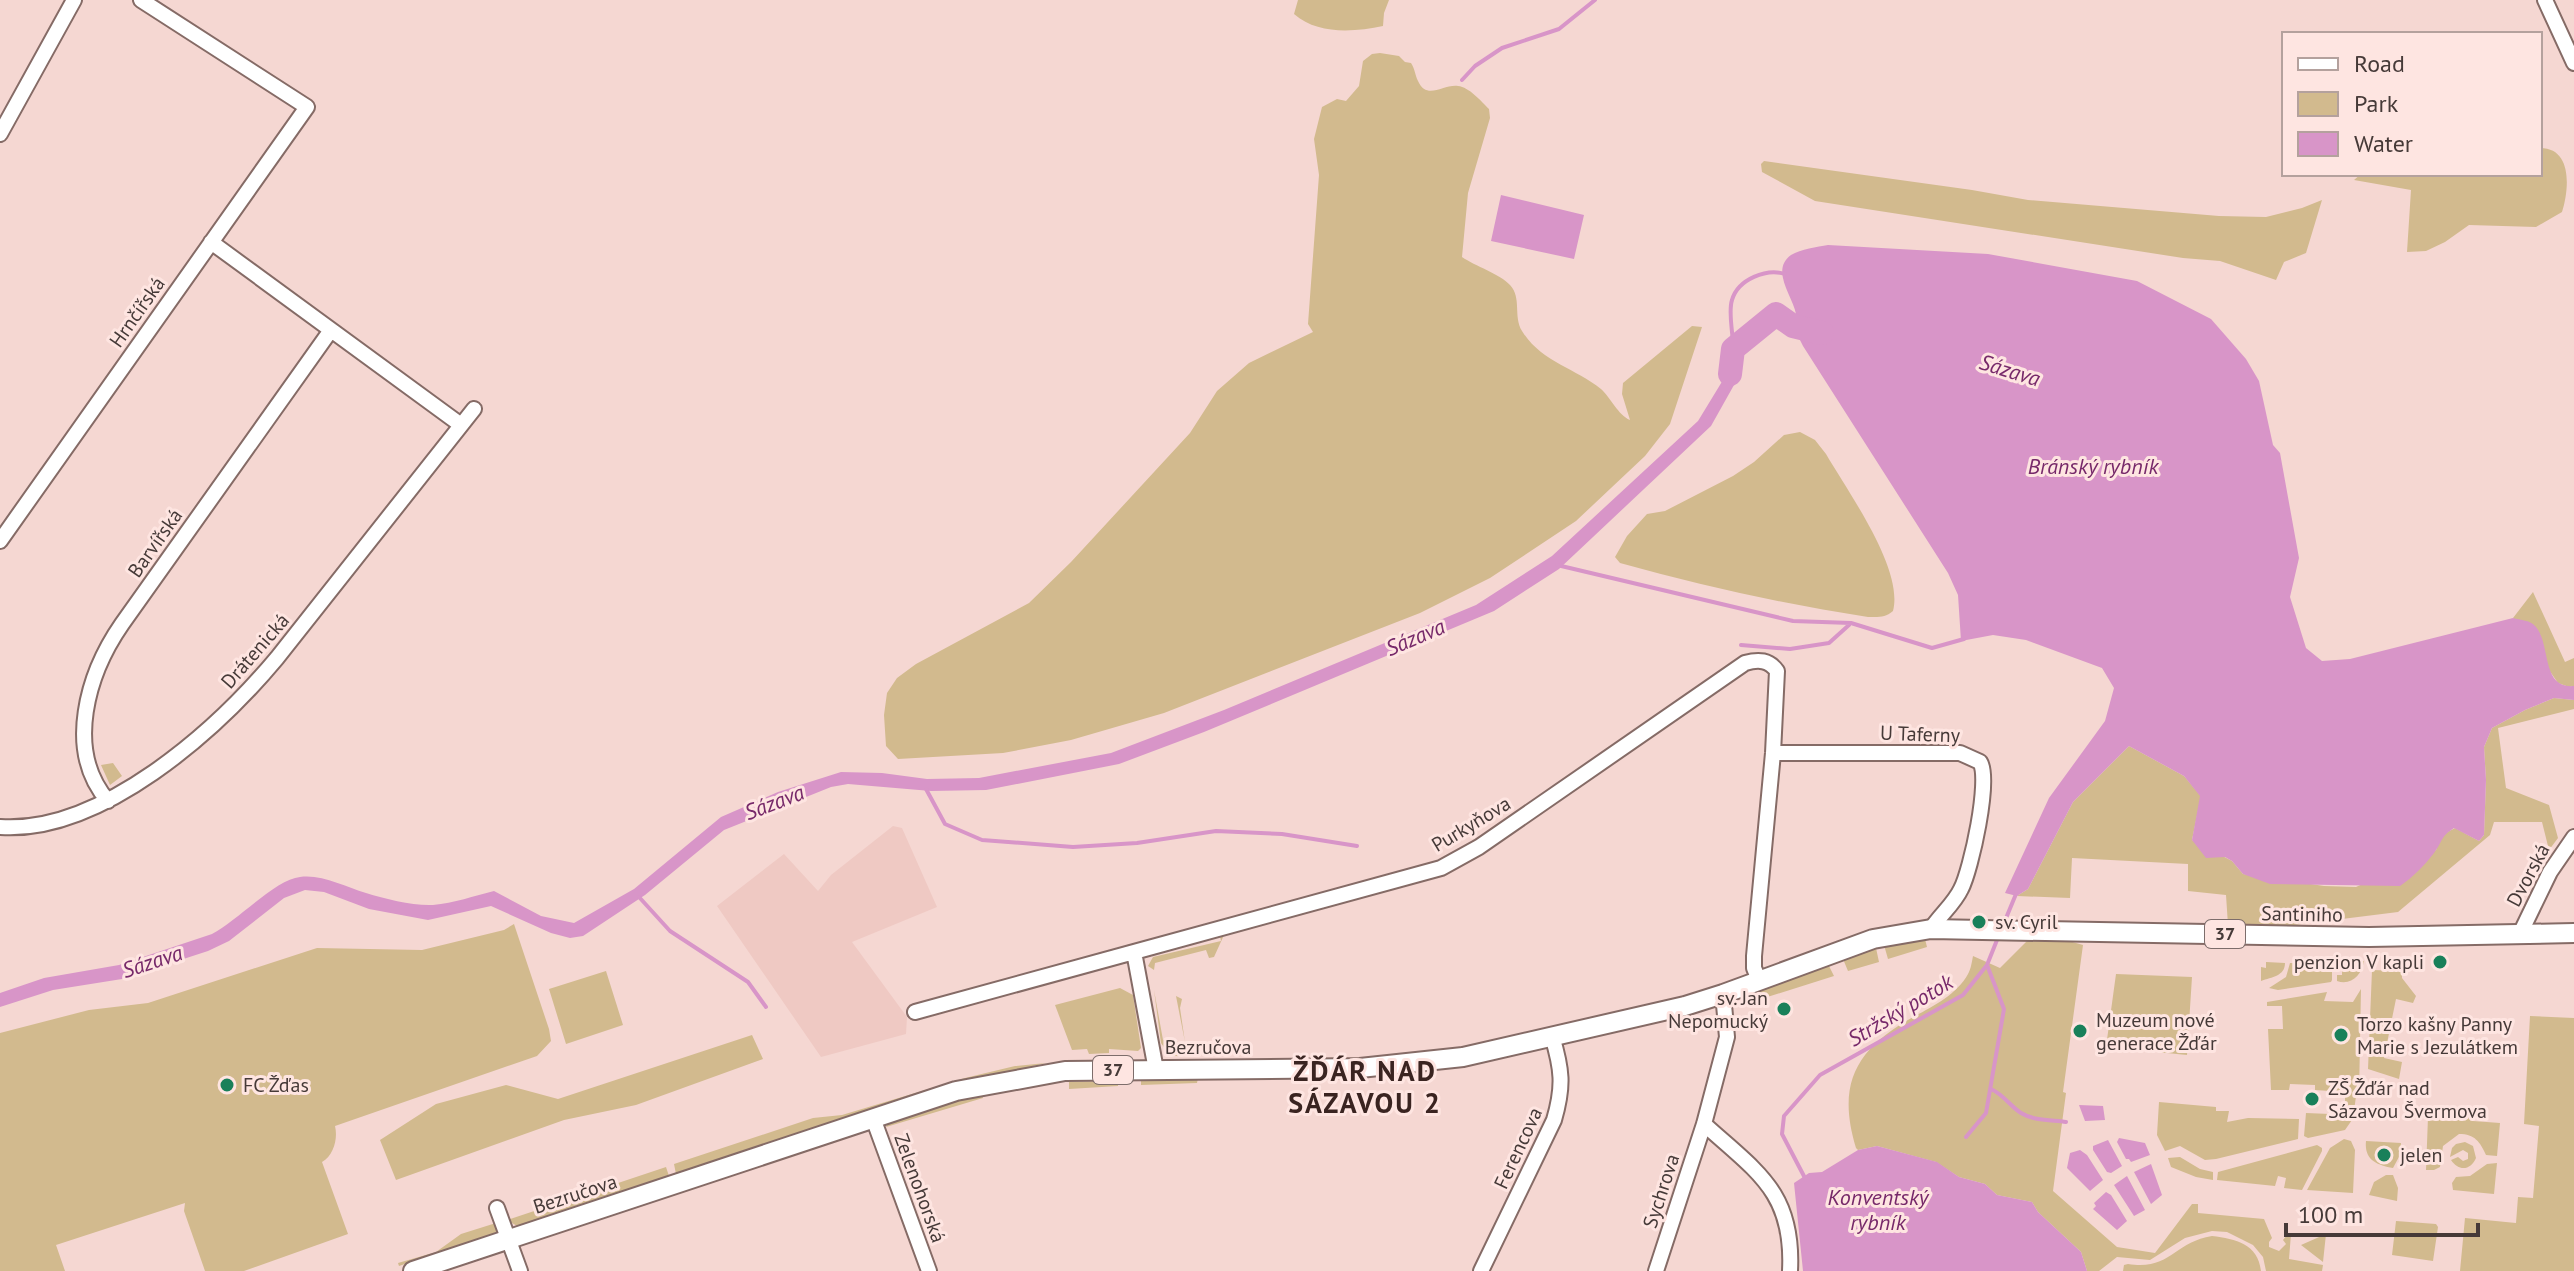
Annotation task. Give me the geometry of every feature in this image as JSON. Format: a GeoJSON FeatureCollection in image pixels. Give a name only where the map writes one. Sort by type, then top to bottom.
{"type":"FeatureCollection","features":[{"type":"Feature","properties":{"kind":"main road","name":"Santiniho"},"geometry":{"type":"LineString","coordinates":[[1931,929],[2369,937],[2574,933]]}},
{"type":"Feature","properties":{"kind":"main road","name":"Bezručova"},"geometry":{"type":"LineString","coordinates":[[413,1271],[956,1091],[1065,1071],[1360,1068],[1463,1057],[1723,994],[1873,939],[1931,929]]}},
{"type":"Feature","properties":{"kind":"street"},"geometry":{"type":"LineString","coordinates":[[0,132],[74,0]]}},
{"type":"Feature","properties":{"kind":"street","name":"Hrnčířská"},"geometry":{"type":"LineString","coordinates":[[0,541],[307,107],[141,0]]}},
{"type":"Feature","properties":{"kind":"street"},"geometry":{"type":"LineString","coordinates":[[2545,0],[2574,63]]}},
{"type":"Feature","properties":{"kind":"street"},"geometry":{"type":"LineString","coordinates":[[211,242],[461,425]]}},
{"type":"Feature","properties":{"kind":"street","name":"Barvířská"},"geometry":{"type":"LineString","coordinates":[[108,801],[92,775],[85,728],[88,695],[99,662],[122,624],[331,330]]}},
{"type":"Feature","properties":{"kind":"street","name":"Drátenická"},"geometry":{"type":"LineString","coordinates":[[0,827],[67,818],[108,801],[214,726],[251,689],[474,409]]}},
{"type":"Feature","properties":{"kind":"street","name":"Purkyňova"},"geometry":{"type":"LineString","coordinates":[[915,1012],[1441,868],[1479,847],[1745,663],[1761,660],[1773,665],[1777,671],[1773,753]]}},
{"type":"Feature","properties":{"kind":"street"},"geometry":{"type":"LineString","coordinates":[[1759,980],[1754,968],[1754,956],[1773,753]]}},
{"type":"Feature","properties":{"kind":"street","name":"U Taferny"},"geometry":{"type":"LineString","coordinates":[[1773,753],[1960,753],[1980,762],[1985,780],[1967,872],[1961,889],[1931,929]]}},
{"type":"Feature","properties":{"kind":"street","name":"Dvorská"},"geometry":{"type":"LineString","coordinates":[[2520,934],[2550,872],[2574,837]]}},
{"type":"Feature","properties":{"kind":"street"},"geometry":{"type":"LineString","coordinates":[[1134,952],[1156,1070]]}},
{"type":"Feature","properties":{"kind":"street","name":"Sychrova"},"geometry":{"type":"LineString","coordinates":[[1656,1271],[1704,1124],[1727,1037],[1723,994]]}},
{"type":"Feature","properties":{"kind":"street","name":"Ferencova"},"geometry":{"type":"LineString","coordinates":[[1481,1271],[1554,1120],[1561,1096],[1562,1071],[1552,1036]]}},
{"type":"Feature","properties":{"kind":"street","name":"Zelenohorská"},"geometry":{"type":"LineString","coordinates":[[873,1118],[929,1271]]}},
{"type":"Feature","properties":{"kind":"street"},"geometry":{"type":"LineString","coordinates":[[1704,1124],[1758,1173],[1777,1197],[1789,1225],[1790,1271]]}},
{"type":"Feature","properties":{"kind":"street"},"geometry":{"type":"LineString","coordinates":[[497,1208],[520,1271]]}},
{"type":"Feature","properties":{"kind":"shaded area"},"geometry":{"type":"Polygon","coordinates":[[[893,826],[902,828],[937,907],[852,942],[907,1017],[906,1034],[821,1057],[717,906],[784,854],[818,891],[831,875],[893,826]]]}},
{"type":"Feature","properties":{"kind":"green space"},"geometry":{"type":"Polygon","coordinates":[[[1298,0],[1389,0],[1383,26],[1337,30],[1314,26],[1294,14],[1298,0]]]}},
{"type":"Feature","properties":{"kind":"green space"},"geometry":{"type":"Polygon","coordinates":[[[1372,54],[1399,56],[1411,63],[1418,81],[1426,90],[1462,87],[1489,109],[1490,118],[1468,193],[1462,257],[1510,285],[1516,296],[1519,325],[1539,350],[1601,389],[1630,420],[1622,394],[1623,383],[1692,326],[1702,327],[1670,424],[1645,456],[1576,521],[1490,578],[1420,613],[1164,713],[1071,740],[1003,753],[898,759],[886,746],[884,715],[887,693],[897,678],[916,664],[1029,603],[1190,433],[1217,391],[1249,363],[1313,332],[1308,324],[1319,175],[1314,139],[1322,107],[1337,99],[1346,101],[1359,86],[1363,61],[1372,54]]]}},
{"type":"Feature","properties":{"kind":"green space"},"geometry":{"type":"Polygon","coordinates":[[[2542,148],[2558,155],[2563,162],[2567,182],[2562,212],[2536,227],[2469,225],[2426,251],[2407,252],[2411,190],[2354,180],[2359,176],[2542,176],[2542,148]]]}},
{"type":"Feature","properties":{"kind":"green space"},"geometry":{"type":"Polygon","coordinates":[[[1764,161],[2028,200],[2219,216],[2266,217],[2322,200],[2306,253],[2284,262],[2276,280],[2220,261],[2183,258],[1815,201],[1762,172],[1761,164],[1764,161]]]}},
{"type":"Feature","properties":{"kind":"green space"},"geometry":{"type":"Polygon","coordinates":[[[1800,432],[1815,440],[1826,454],[1872,531],[1890,574],[1893,611],[1882,617],[1868,617],[1774,600],[1620,563],[1615,557],[1627,536],[1647,514],[1665,511],[1733,476],[1784,435],[1800,432]]]}},
{"type":"Feature","properties":{"kind":"green space"},"geometry":{"type":"Polygon","coordinates":[[[2533,592],[2565,662],[2574,658],[2574,686],[2558,683],[2513,618],[2533,592]]]}},
{"type":"Feature","properties":{"kind":"green space"},"geometry":{"type":"Polygon","coordinates":[[[2554,698],[2574,700],[2574,709],[2498,728],[2506,788],[2549,805],[2558,838],[2549,850],[2542,822],[2494,822],[2490,835],[2398,912],[2277,927],[2228,925],[2226,895],[2188,891],[2188,864],[2072,858],[2070,898],[2017,896],[2028,889],[2073,802],[2129,746],[2184,776],[2201,796],[2192,840],[2232,861],[2243,874],[2324,886],[2356,887],[2436,850],[2442,835],[2455,828],[2479,841],[2484,835],[2484,747],[2492,728],[2554,698]]]}},
{"type":"Feature","properties":{"kind":"green space"},"geometry":{"type":"Polygon","coordinates":[[[113,763],[122,776],[110,785],[101,765],[113,763]]]}},
{"type":"Feature","properties":{"kind":"green space","name":"FC Žďas"},"geometry":{"type":"Polygon","coordinates":[[[514,924],[551,1041],[537,1056],[335,1126],[334,1146],[322,1162],[348,1234],[244,1271],[205,1271],[184,1211],[185,1203],[56,1245],[65,1271],[0,1271],[0,1033],[89,1010],[148,1003],[317,948],[422,950],[504,930],[514,924]]]}},
{"type":"Feature","properties":{"kind":"green space"},"geometry":{"type":"Polygon","coordinates":[[[1224,935],[1214,957],[1209,958],[1206,950],[1155,963],[1154,970],[1148,966],[1153,957],[1221,941],[1220,936],[1224,935]]]}},
{"type":"Feature","properties":{"kind":"green space"},"geometry":{"type":"Polygon","coordinates":[[[1925,939],[1927,947],[1888,959],[1884,945],[1925,939]]]}},
{"type":"Feature","properties":{"kind":"green space"},"geometry":{"type":"Polygon","coordinates":[[[2029,939],[2062,939],[2083,945],[2053,1191],[2117,1247],[2155,1253],[2192,1204],[2198,1204],[2198,1213],[2264,1219],[2272,1238],[2269,1247],[2279,1251],[2286,1244],[2283,1240],[2291,1234],[2289,1259],[2323,1265],[2322,1271],[2266,1271],[2263,1257],[2253,1245],[2227,1232],[2212,1231],[2185,1238],[2150,1260],[2117,1257],[2099,1271],[2087,1271],[2081,1252],[2038,1212],[2032,1202],[1997,1195],[1985,1184],[1959,1177],[1936,1162],[1877,1146],[1856,1148],[1849,1104],[1856,1069],[1866,1054],[1895,1028],[1951,993],[1968,974],[1973,956],[2000,968],[2029,939]]]}},
{"type":"Feature","properties":{"kind":"green space"},"geometry":{"type":"Polygon","coordinates":[[[1876,948],[1879,962],[1848,971],[1843,959],[1876,948]]]}},
{"type":"Feature","properties":{"kind":"green space"},"geometry":{"type":"Polygon","coordinates":[[[2337,961],[2364,961],[2355,978],[2342,982],[2337,981],[2342,969],[2337,968],[2337,961]]]}},
{"type":"Feature","properties":{"kind":"green space"},"geometry":{"type":"Polygon","coordinates":[[[2266,962],[2285,963],[2283,971],[2261,981],[2261,967],[2266,968],[2266,962]]]}},
{"type":"Feature","properties":{"kind":"green space"},"geometry":{"type":"Polygon","coordinates":[[[2290,963],[2332,964],[2332,980],[2278,990],[2269,988],[2286,977],[2290,963]]]}},
{"type":"Feature","properties":{"kind":"green space"},"geometry":{"type":"Polygon","coordinates":[[[1828,964],[1834,976],[1742,1005],[1749,994],[1828,964]]]}},
{"type":"Feature","properties":{"kind":"green space"},"geometry":{"type":"Polygon","coordinates":[[[2372,970],[2402,971],[2402,978],[2416,996],[2413,1003],[2396,999],[2384,1058],[2402,1062],[2399,1079],[2368,1069],[2372,970]]]}},
{"type":"Feature","properties":{"kind":"green space"},"geometry":{"type":"Polygon","coordinates":[[[606,971],[623,1025],[566,1044],[549,989],[606,971]]]}},
{"type":"Feature","properties":{"kind":"green space"},"geometry":{"type":"Polygon","coordinates":[[[2116,974],[2192,977],[2187,1055],[2106,1047],[2116,974]]]}},
{"type":"Feature","properties":{"kind":"green space"},"geometry":{"type":"Polygon","coordinates":[[[1120,988],[1133,995],[1141,1048],[1138,1051],[1109,1049],[1109,1053],[1089,1054],[1087,1049],[1072,1050],[1055,1005],[1120,988]]]}},
{"type":"Feature","properties":{"kind":"green space"},"geometry":{"type":"Polygon","coordinates":[[[2361,989],[2359,1095],[2356,1096],[2354,1111],[2345,1112],[2345,1095],[2315,1090],[2315,1085],[2290,1084],[2289,1090],[2271,1090],[2268,1029],[2283,1029],[2282,1006],[2267,1006],[2267,1002],[2327,992],[2324,1001],[2353,1002],[2361,989]]]}},
{"type":"Feature","properties":{"kind":"green space"},"geometry":{"type":"Polygon","coordinates":[[[1154,990],[1163,1040],[1172,1038],[1180,1043],[1185,1042],[1187,1056],[1170,1056],[1161,1043],[1154,990]]]}},
{"type":"Feature","properties":{"kind":"green space"},"geometry":{"type":"Polygon","coordinates":[[[1176,996],[1182,999],[1180,1008],[1185,1041],[1176,996]]]}},
{"type":"Feature","properties":{"kind":"green space"},"geometry":{"type":"Polygon","coordinates":[[[2530,1016],[2574,1018],[2574,1271],[2460,1271],[2465,1218],[2516,1223],[2518,1197],[2533,1198],[2539,1126],[2524,1124],[2530,1016]]]}},
{"type":"Feature","properties":{"kind":"green space"},"geometry":{"type":"Polygon","coordinates":[[[752,1035],[763,1059],[636,1105],[564,1120],[396,1180],[380,1140],[436,1104],[506,1085],[558,1099],[752,1035]]]}},
{"type":"Feature","properties":{"kind":"green space"},"geometry":{"type":"Polygon","coordinates":[[[1046,1063],[922,1092],[676,1174],[674,1164],[813,1118],[842,1115],[965,1078],[1015,1066],[1046,1063]]]}},
{"type":"Feature","properties":{"kind":"green space"},"geometry":{"type":"Polygon","coordinates":[[[1198,1078],[1197,1083],[1141,1085],[1141,1079],[1198,1078]]]}},
{"type":"Feature","properties":{"kind":"green space"},"geometry":{"type":"Polygon","coordinates":[[[1118,1081],[1118,1086],[1069,1089],[1069,1082],[1118,1081]]]}},
{"type":"Feature","properties":{"kind":"green space"},"geometry":{"type":"Polygon","coordinates":[[[982,1093],[983,1098],[886,1127],[889,1121],[982,1093]]]}},
{"type":"Feature","properties":{"kind":"green space"},"geometry":{"type":"Polygon","coordinates":[[[2159,1102],[2216,1107],[2216,1111],[2229,1111],[2227,1122],[2248,1118],[2299,1119],[2298,1139],[2205,1160],[2180,1146],[2165,1151],[2157,1135],[2159,1102]]]}},
{"type":"Feature","properties":{"kind":"green space"},"geometry":{"type":"Polygon","coordinates":[[[2306,1113],[2354,1117],[2345,1130],[2308,1138],[2304,1136],[2306,1113]]]}},
{"type":"Feature","properties":{"kind":"green space"},"geometry":{"type":"Polygon","coordinates":[[[2428,1117],[2473,1117],[2473,1121],[2500,1123],[2497,1156],[2486,1155],[2476,1140],[2459,1134],[2443,1146],[2440,1167],[2426,1170],[2428,1117]]]}},
{"type":"Feature","properties":{"kind":"green space"},"geometry":{"type":"Polygon","coordinates":[[[2344,1139],[2351,1141],[2355,1150],[2353,1193],[2307,1190],[2330,1148],[2344,1139]]]}},
{"type":"Feature","properties":{"kind":"green space"},"geometry":{"type":"Polygon","coordinates":[[[2366,1141],[2401,1143],[2400,1155],[2393,1168],[2369,1157],[2366,1141]]]}},
{"type":"Feature","properties":{"kind":"green space"},"geometry":{"type":"Polygon","coordinates":[[[2465,1142],[2473,1146],[2476,1158],[2471,1165],[2461,1168],[2451,1160],[2458,1157],[2463,1161],[2468,1159],[2468,1153],[2463,1150],[2450,1157],[2456,1144],[2465,1142]]]}},
{"type":"Feature","properties":{"kind":"green space"},"geometry":{"type":"Polygon","coordinates":[[[2317,1145],[2322,1151],[2302,1190],[2284,1188],[2286,1178],[2278,1176],[2275,1186],[2217,1180],[2218,1172],[2317,1145]]]}},
{"type":"Feature","properties":{"kind":"green space"},"geometry":{"type":"Polygon","coordinates":[[[2180,1157],[2200,1169],[2213,1172],[2213,1180],[2171,1167],[2168,1158],[2180,1157]]]}},
{"type":"Feature","properties":{"kind":"green space"},"geometry":{"type":"Polygon","coordinates":[[[2497,1163],[2494,1194],[2453,1190],[2452,1183],[2456,1177],[2470,1176],[2487,1164],[2497,1163]]]}},
{"type":"Feature","properties":{"kind":"green space"},"geometry":{"type":"Polygon","coordinates":[[[666,1167],[669,1176],[517,1226],[507,1220],[666,1167]]]}},
{"type":"Feature","properties":{"kind":"green space"},"geometry":{"type":"Polygon","coordinates":[[[2386,1175],[2393,1175],[2398,1188],[2397,1201],[2369,1195],[2374,1182],[2386,1175]]]}},
{"type":"Feature","properties":{"kind":"green space"},"geometry":{"type":"Polygon","coordinates":[[[2396,1221],[2436,1224],[2433,1261],[2392,1255],[2396,1221]]]}},
{"type":"Feature","properties":{"kind":"green space"},"geometry":{"type":"Polygon","coordinates":[[[496,1223],[496,1232],[491,1235],[399,1266],[398,1263],[436,1252],[461,1234],[496,1223]]]}},
{"type":"Feature","properties":{"kind":"green space"},"geometry":{"type":"Polygon","coordinates":[[[2326,1234],[2323,1262],[2301,1245],[2326,1234]]]}},
{"type":"Feature","properties":{"kind":"green space"},"geometry":{"type":"Polygon","coordinates":[[[2212,1236],[2237,1241],[2251,1249],[2261,1271],[2123,1271],[2124,1265],[2154,1263],[2199,1239],[2212,1236]]]}},
{"type":"Feature","properties":{"kind":"water"},"geometry":{"type":"Polygon","coordinates":[[[1501,195],[1584,215],[1574,259],[1491,241],[1501,195]]]}},
{"type":"Feature","properties":{"kind":"water","name":"Bránský rybník"},"geometry":{"type":"Polygon","coordinates":[[[1828,245],[1988,254],[2137,281],[2211,319],[2246,359],[2259,381],[2273,445],[2280,453],[2299,558],[2290,597],[2306,648],[2322,661],[2350,659],[2513,618],[2536,627],[2556,681],[2574,686],[2574,700],[2554,698],[2492,728],[2484,747],[2484,835],[2479,841],[2454,828],[2422,867],[2400,886],[2270,884],[2243,874],[2225,857],[2206,858],[2192,840],[2200,796],[2184,776],[2129,746],[2073,802],[2028,889],[2017,896],[2005,893],[2049,798],[2105,721],[2114,688],[2102,668],[2026,640],[1993,635],[1961,641],[1958,595],[1948,573],[1793,326],[1796,314],[1784,284],[1782,268],[1785,261],[1799,251],[1828,245]]]}},
{"type":"Feature","properties":{"kind":"water"},"geometry":{"type":"Polygon","coordinates":[[[1738,337],[1741,353],[1734,385],[1711,426],[1559,569],[1494,611],[1204,732],[1119,764],[986,790],[931,791],[848,784],[831,787],[724,830],[645,895],[583,936],[570,938],[551,933],[491,906],[428,920],[369,909],[324,892],[305,890],[284,898],[229,941],[208,951],[122,979],[53,990],[0,1007],[0,993],[44,978],[119,965],[212,934],[290,879],[325,879],[382,898],[425,905],[449,903],[494,891],[541,916],[574,923],[634,889],[721,817],[778,792],[841,772],[927,779],[979,778],[1111,753],[1224,710],[1476,605],[1552,556],[1698,421],[1723,380],[1726,348],[1738,337]]]}},
{"type":"Feature","properties":{"kind":"water"},"geometry":{"type":"Polygon","coordinates":[[[2079,1105],[2103,1106],[2105,1120],[2085,1121],[2079,1105]]]}},
{"type":"Feature","properties":{"kind":"water"},"geometry":{"type":"Polygon","coordinates":[[[2119,1138],[2145,1143],[2150,1155],[2131,1162],[2117,1142],[2119,1138]]]}},
{"type":"Feature","properties":{"kind":"water"},"geometry":{"type":"Polygon","coordinates":[[[2108,1140],[2122,1166],[2111,1173],[2107,1172],[2093,1150],[2093,1146],[2108,1140]]]}},
{"type":"Feature","properties":{"kind":"water","name":"Konventský rybník"},"geometry":{"type":"Polygon","coordinates":[[[1877,1146],[1937,1162],[1959,1177],[1985,1184],[1997,1195],[2032,1202],[2038,1212],[2081,1252],[2087,1271],[1803,1271],[1794,1183],[1809,1173],[1822,1172],[1858,1150],[1877,1146]]]}},
{"type":"Feature","properties":{"kind":"water"},"geometry":{"type":"Polygon","coordinates":[[[2080,1150],[2087,1155],[2103,1180],[2090,1191],[2067,1168],[2070,1153],[2080,1150]]]}},
{"type":"Feature","properties":{"kind":"water"},"geometry":{"type":"Polygon","coordinates":[[[2151,1164],[2162,1195],[2151,1204],[2134,1172],[2151,1164]]]}},
{"type":"Feature","properties":{"kind":"water"},"geometry":{"type":"Polygon","coordinates":[[[2127,1176],[2145,1210],[2134,1216],[2114,1185],[2127,1176]]]}},
{"type":"Feature","properties":{"kind":"water"},"geometry":{"type":"Polygon","coordinates":[[[2106,1192],[2127,1221],[2117,1230],[2093,1209],[2096,1206],[2094,1203],[2106,1192]]]}},
{"type":"Feature","properties":{"kind":"waterway"},"geometry":{"type":"LineString","coordinates":[[1462,80],[1475,66],[1502,48],[1559,29],[1595,0]]}},
{"type":"Feature","properties":{"kind":"waterway"},"geometry":{"type":"LineString","coordinates":[[1733,346],[1730,310],[1740,286],[1762,274],[1785,274]]}},
{"type":"Feature","properties":{"kind":"waterway","name":"Sázava"},"geometry":{"type":"LineString","coordinates":[[1730,374],[1733,349],[1776,314],[1793,326],[1822,333]]}},
{"type":"Feature","properties":{"kind":"waterway"},"geometry":{"type":"LineString","coordinates":[[1557,565],[1793,621],[1851,623],[1932,648],[1964,639]]}},
{"type":"Feature","properties":{"kind":"waterway"},"geometry":{"type":"LineString","coordinates":[[1741,645],[1790,649],[1829,643],[1849,625]]}},
{"type":"Feature","properties":{"kind":"waterway"},"geometry":{"type":"LineString","coordinates":[[926,789],[945,824],[982,840],[1073,847],[1137,843],[1216,831],[1282,834],[1357,846]]}},
{"type":"Feature","properties":{"kind":"waterway","name":"Stržský potok"},"geometry":{"type":"LineString","coordinates":[[2004,923],[2016,894]]}},
{"type":"Feature","properties":{"kind":"waterway"},"geometry":{"type":"LineString","coordinates":[[639,897],[670,931],[748,982],[766,1007]]}},
{"type":"Feature","properties":{"kind":"waterway","name":"Stržský potok"},"geometry":{"type":"LineString","coordinates":[[1806,1180],[1782,1134],[1784,1116],[1820,1075],[1963,995],[1987,965],[1999,935]]}},
{"type":"Feature","properties":{"kind":"waterway"},"geometry":{"type":"LineString","coordinates":[[1966,1137],[1986,1113],[2004,1009],[1987,965]]}},
{"type":"Feature","properties":{"kind":"waterway"},"geometry":{"type":"LineString","coordinates":[[1991,1089],[2026,1116],[2066,1122]]}},
{"type":"Feature","properties":{"kind":"place","name":"sv. Cyril"},"geometry":{"type":"Point","coordinates":[1979,922]}},
{"type":"Feature","properties":{"kind":"place","name":"penzion V kapli"},"geometry":{"type":"Point","coordinates":[2440,962]}},
{"type":"Feature","properties":{"kind":"place","name":"sv. Jan Nepomucký"},"geometry":{"type":"Point","coordinates":[1784,1009]}},
{"type":"Feature","properties":{"kind":"place","name":"Muzeum nové generace Žďár"},"geometry":{"type":"Point","coordinates":[2080,1031]}},
{"type":"Feature","properties":{"kind":"place","name":"Torzo kašny Panny Marie s Jezulátkem"},"geometry":{"type":"Point","coordinates":[2341,1035]}},
{"type":"Feature","properties":{"kind":"place","name":"FC Žďas"},"geometry":{"type":"Point","coordinates":[227,1085]}},
{"type":"Feature","properties":{"kind":"place","name":"ZŠ Žďár nad Sázavou Švermova"},"geometry":{"type":"Point","coordinates":[2312,1099]}},
{"type":"Feature","properties":{"kind":"place","name":"jelen"},"geometry":{"type":"Point","coordinates":[2384,1155]}},
{"type":"Feature","properties":{"kind":"district","name":"ŽĎÁR NAD SÁZAVOU 2"},"geometry":{"type":"Point","coordinates":[1365,1087]}}]}
